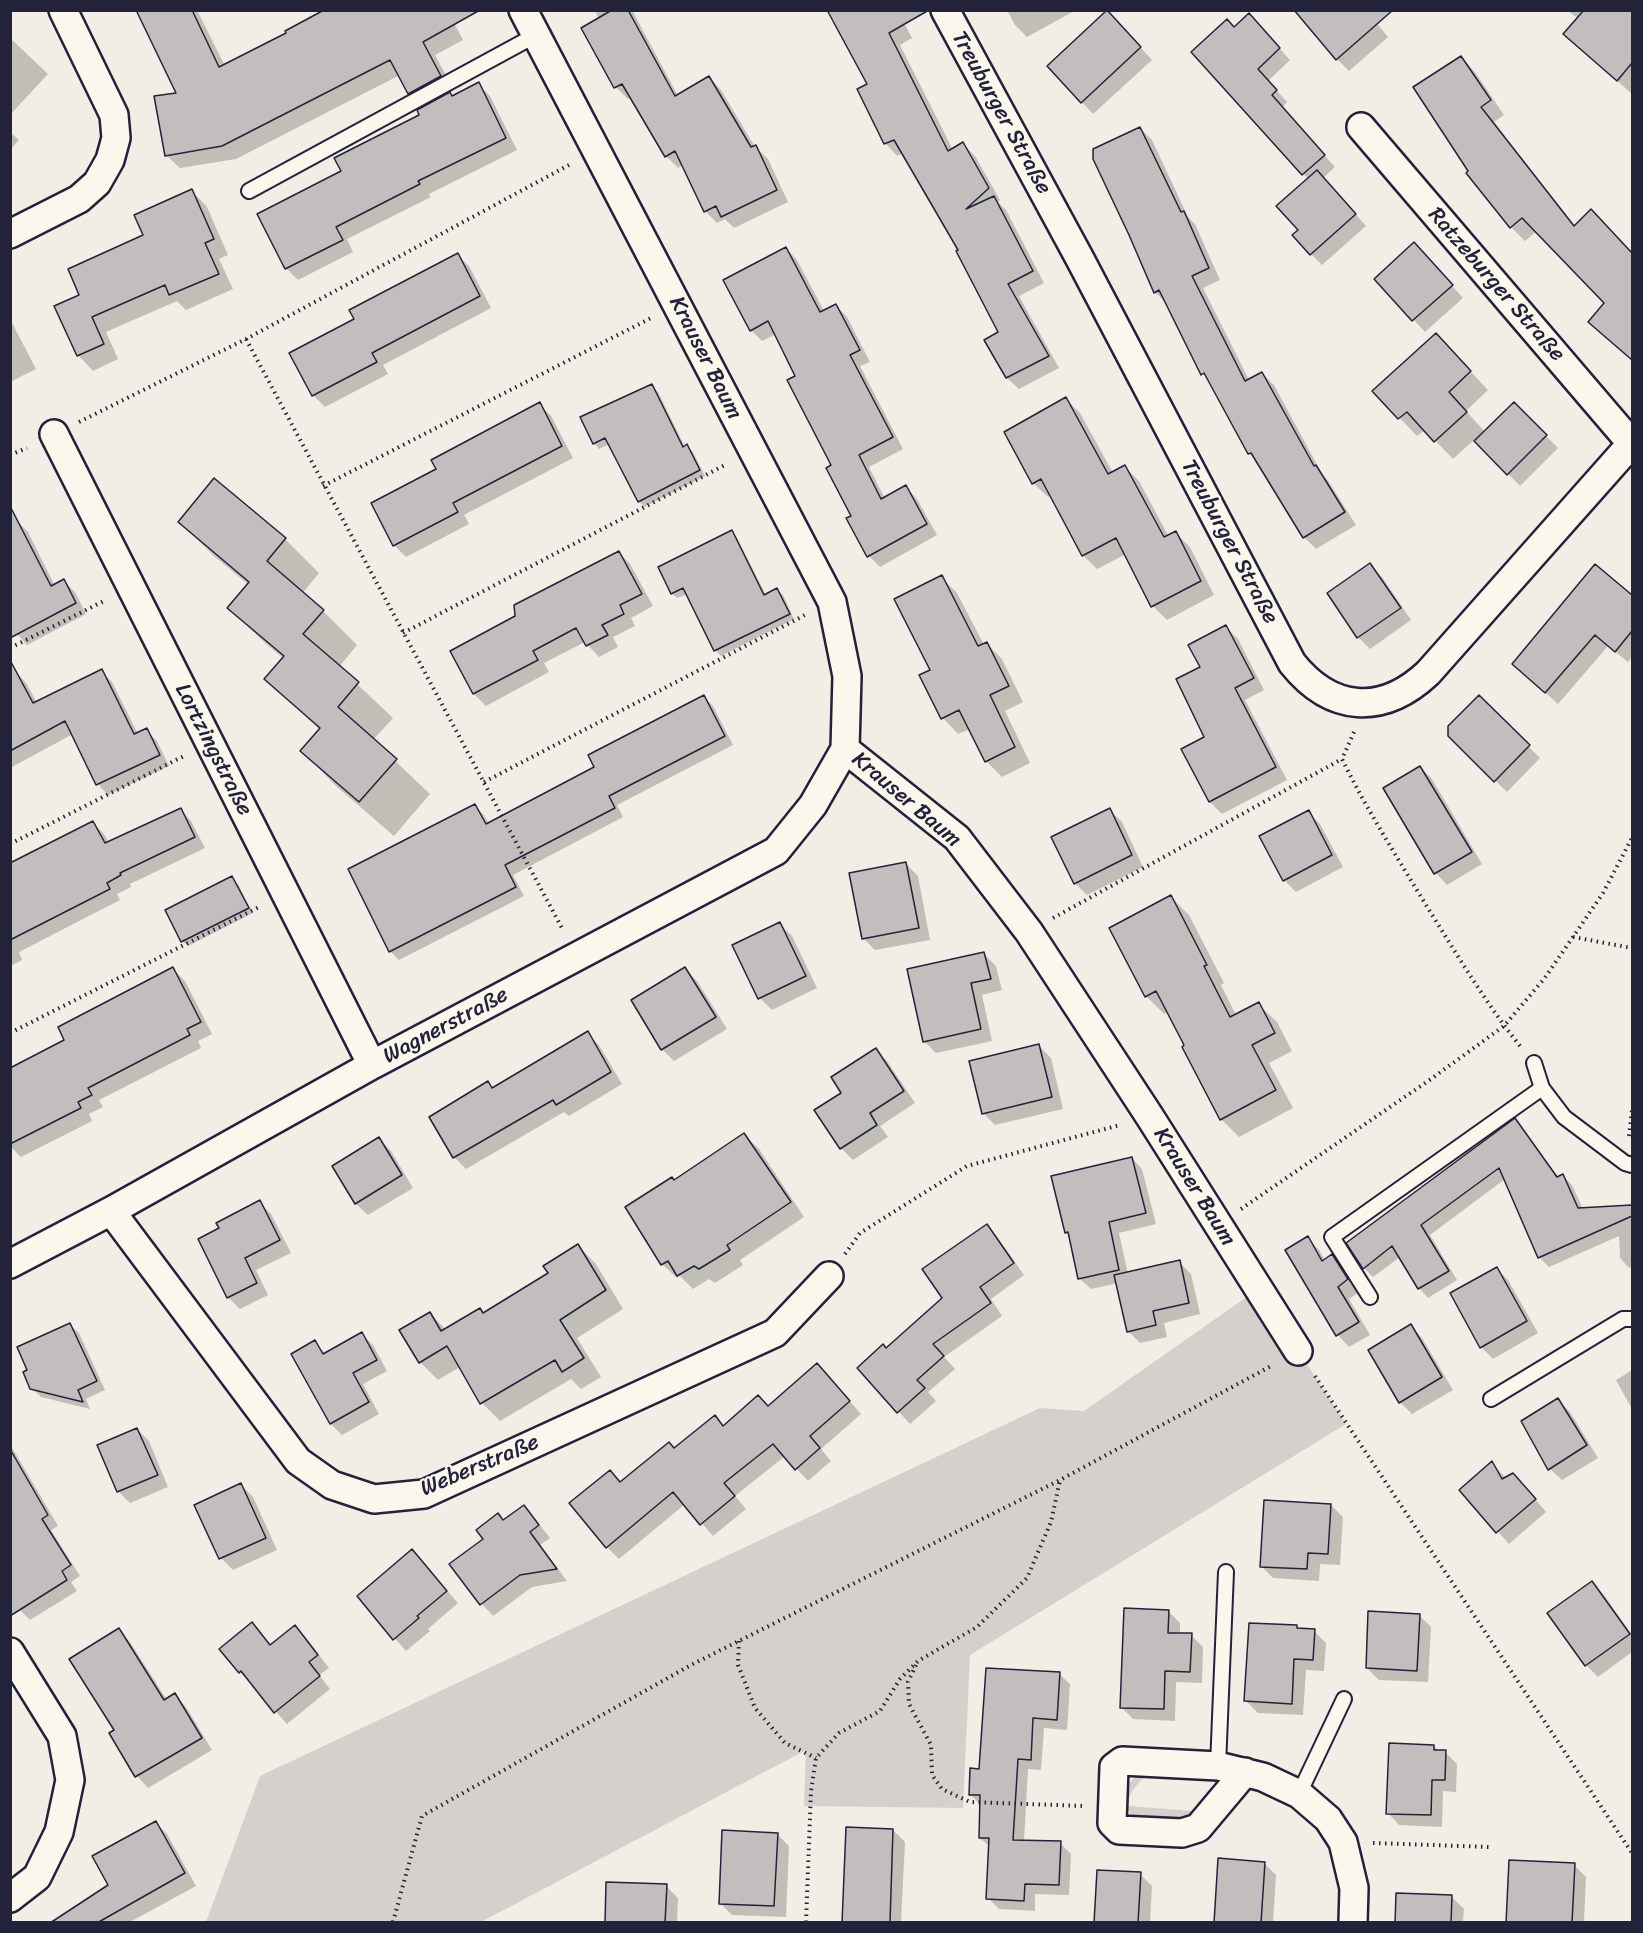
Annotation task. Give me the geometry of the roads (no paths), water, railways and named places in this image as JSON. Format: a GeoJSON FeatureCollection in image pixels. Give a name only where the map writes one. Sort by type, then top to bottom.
{"type":"FeatureCollection","features":[{"type":"Feature","properties":{"kind":"street"},"geometry":{"type":"LineString","coordinates":[[10,234],[79,199],[97,183],[110,160],[116,138],[114,115],[63,10]]}},
{"type":"Feature","properties":{"kind":"street","name":"Krauser Baum"},"geometry":{"type":"LineString","coordinates":[[523,10],[832,602],[847,676],[844,749],[957,838],[1029,932],[1150,1117],[1298,1351]]}},
{"type":"Feature","properties":{"kind":"street","name":"Treuburger Straße"},"geometry":{"type":"LineString","coordinates":[[945,10],[1080,259],[1292,663],[1317,689],[1332,697],[1350,702],[1367,703],[1384,700],[1415,685],[1632,443]]}},
{"type":"Feature","properties":{"kind":"street","name":"Ratzeburger Straße"},"geometry":{"type":"LineString","coordinates":[[1361,127],[1632,443]]}},
{"type":"Feature","properties":{"kind":"street","name":"Lortzingstraße"},"geometry":{"type":"LineString","coordinates":[[54,434],[372,1065]]}},
{"type":"Feature","properties":{"kind":"street","name":"Wagnerstraße"},"geometry":{"type":"LineString","coordinates":[[10,1264],[111,1211],[372,1065],[776,851],[813,805],[844,749]]}},
{"type":"Feature","properties":{"kind":"street","name":"Weberstraße"},"geometry":{"type":"LineString","coordinates":[[111,1211],[298,1461],[332,1485],[374,1499],[424,1494],[775,1333],[829,1276]]}},
{"type":"Feature","properties":{"kind":"street"},"geometry":{"type":"LineString","coordinates":[[10,1652],[62,1736],[70,1780],[59,1832],[42,1868],[37,1877],[10,1898]]}},
{"type":"Feature","properties":{"kind":"street"},"geometry":{"type":"LineString","coordinates":[[1245,1772],[1198,1828],[1182,1833],[1119,1830],[1112,1823],[1114,1767],[1122,1761],[1177,1771],[1218,1767],[1245,1772],[1263,1777],[1299,1794],[1328,1819],[1343,1842],[1354,1888],[1353,1923]]}},
{"type":"Feature","properties":{"kind":"lane"},"geometry":{"type":"LineString","coordinates":[[249,191],[536,35]]}},
{"type":"Feature","properties":{"kind":"lane"},"geometry":{"type":"LineString","coordinates":[[1534,1063],[1542,1088],[1564,1117],[1632,1165]]}},
{"type":"Feature","properties":{"kind":"lane"},"geometry":{"type":"LineString","coordinates":[[1370,1298],[1332,1237],[1542,1088]]}},
{"type":"Feature","properties":{"kind":"lane"},"geometry":{"type":"LineString","coordinates":[[1491,1399],[1623,1318],[1632,1319]]}},
{"type":"Feature","properties":{"kind":"lane"},"geometry":{"type":"LineString","coordinates":[[1218,1767],[1226,1572]]}},
{"type":"Feature","properties":{"kind":"lane"},"geometry":{"type":"LineString","coordinates":[[1299,1794],[1344,1699]]}}]}
